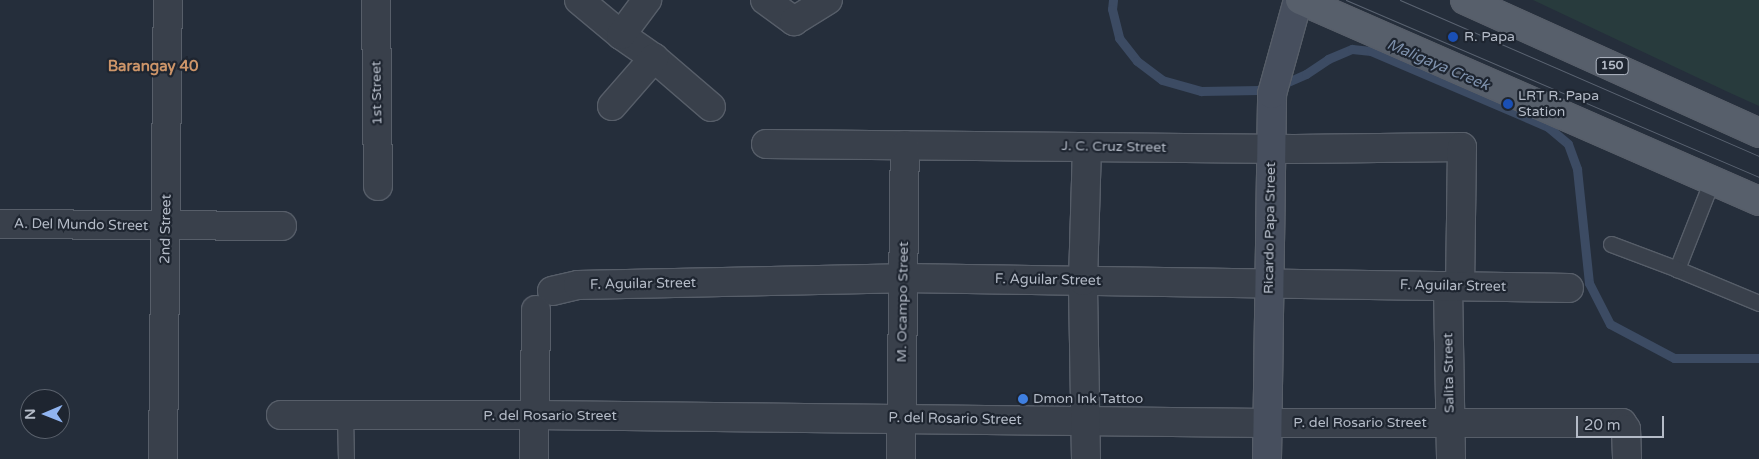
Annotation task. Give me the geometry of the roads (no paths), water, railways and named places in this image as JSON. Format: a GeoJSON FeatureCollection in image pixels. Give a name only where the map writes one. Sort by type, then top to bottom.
{"type":"FeatureCollection","features":[{"type":"Feature","properties":{"kind":"main road"},"geometry":{"type":"LineString","coordinates":[[1299,0],[1759,201]]}},
{"type":"Feature","properties":{"kind":"main road","name":"150"},"geometry":{"type":"LineString","coordinates":[[1465,0],[1759,133]]}},
{"type":"Feature","properties":{"kind":"street","name":"2nd Street"},"geometry":{"type":"LineString","coordinates":[[163,459],[168,0]]}},
{"type":"Feature","properties":{"kind":"street","name":"1st Street"},"geometry":{"type":"LineString","coordinates":[[376,0],[378,186]]}},
{"type":"Feature","properties":{"kind":"street"},"geometry":{"type":"LineString","coordinates":[[579,0],[621,35],[654,58],[711,107]]}},
{"type":"Feature","properties":{"kind":"street"},"geometry":{"type":"LineString","coordinates":[[621,35],[647,0]]}},
{"type":"Feature","properties":{"kind":"street"},"geometry":{"type":"LineString","coordinates":[[765,0],[794,21],[828,0]]}},
{"type":"Feature","properties":{"kind":"street","name":"Ricardo Papa Street"},"geometry":{"type":"LineString","coordinates":[[1267,459],[1272,94],[1299,0]]}},
{"type":"Feature","properties":{"kind":"street"},"geometry":{"type":"LineString","coordinates":[[612,106],[654,58]]}},
{"type":"Feature","properties":{"kind":"street","name":"J. C. Cruz Street"},"geometry":{"type":"LineString","coordinates":[[766,144],[1271,149],[1462,147]]}},
{"type":"Feature","properties":{"kind":"street","name":"M. Ocampo Street"},"geometry":{"type":"LineString","coordinates":[[901,459],[905,145]]}},
{"type":"Feature","properties":{"kind":"street"},"geometry":{"type":"LineString","coordinates":[[1086,459],[1084,281],[1087,147]]}},
{"type":"Feature","properties":{"kind":"street","name":"Salita Street"},"geometry":{"type":"LineString","coordinates":[[1451,459],[1450,423],[1454,286],[1462,147]]}},
{"type":"Feature","properties":{"kind":"street","name":"A. Del Mundo Street"},"geometry":{"type":"LineString","coordinates":[[0,224],[282,226]]}},
{"type":"Feature","properties":{"kind":"street","name":"F. Aguilar Street"},"geometry":{"type":"LineString","coordinates":[[534,415],[544,300],[578,285],[903,278],[1569,288]]}},
{"type":"Feature","properties":{"kind":"street","name":"P. del Rosario Street"},"geometry":{"type":"LineString","coordinates":[[280,415],[534,415],[1267,423],[1622,423],[1626,429],[1627,459]]}},
{"type":"Feature","properties":{"kind":"street"},"geometry":{"type":"LineString","coordinates":[[534,415],[534,459]]}},
{"type":"Feature","properties":{"kind":"lane"},"geometry":{"type":"LineString","coordinates":[[1678,269],[1712,180]]}},
{"type":"Feature","properties":{"kind":"lane"},"geometry":{"type":"LineString","coordinates":[[1611,244],[1678,269],[1759,303]]}},
{"type":"Feature","properties":{"kind":"lane"},"geometry":{"type":"LineString","coordinates":[[345,416],[346,459]]}},
{"type":"Feature","properties":{"kind":"waterway","name":"Maligaya Creek"},"geometry":{"type":"LineString","coordinates":[[1113,0],[1112,9],[1119,38],[1137,61],[1162,80],[1201,91],[1259,90]]}},
{"type":"Feature","properties":{"kind":"waterway","name":"Maligaya Creek"},"geometry":{"type":"LineString","coordinates":[[1281,85],[1306,74],[1328,59],[1352,49],[1371,51],[1548,127],[1568,144],[1577,169],[1589,283],[1610,324],[1674,358],[1759,358]]}},
{"type":"Feature","properties":{"kind":"tram line"},"geometry":{"type":"LineString","coordinates":[[1346,0],[1759,177]]}},
{"type":"Feature","properties":{"kind":"tram line"},"geometry":{"type":"LineString","coordinates":[[1400,0],[1759,156]]}},
{"type":"Feature","properties":{"kind":"place","name":"R. Papa"},"geometry":{"type":"Point","coordinates":[1453,37]}},
{"type":"Feature","properties":{"kind":"place","name":"LRT R. Papa Station"},"geometry":{"type":"Point","coordinates":[1508,104]}},
{"type":"Feature","properties":{"kind":"place","name":"Dmon Ink Tattoo"},"geometry":{"type":"Point","coordinates":[1023,399]}},
{"type":"Feature","properties":{"kind":"district","name":"Barangay 40"},"geometry":{"type":"Point","coordinates":[153,67]}}]}
